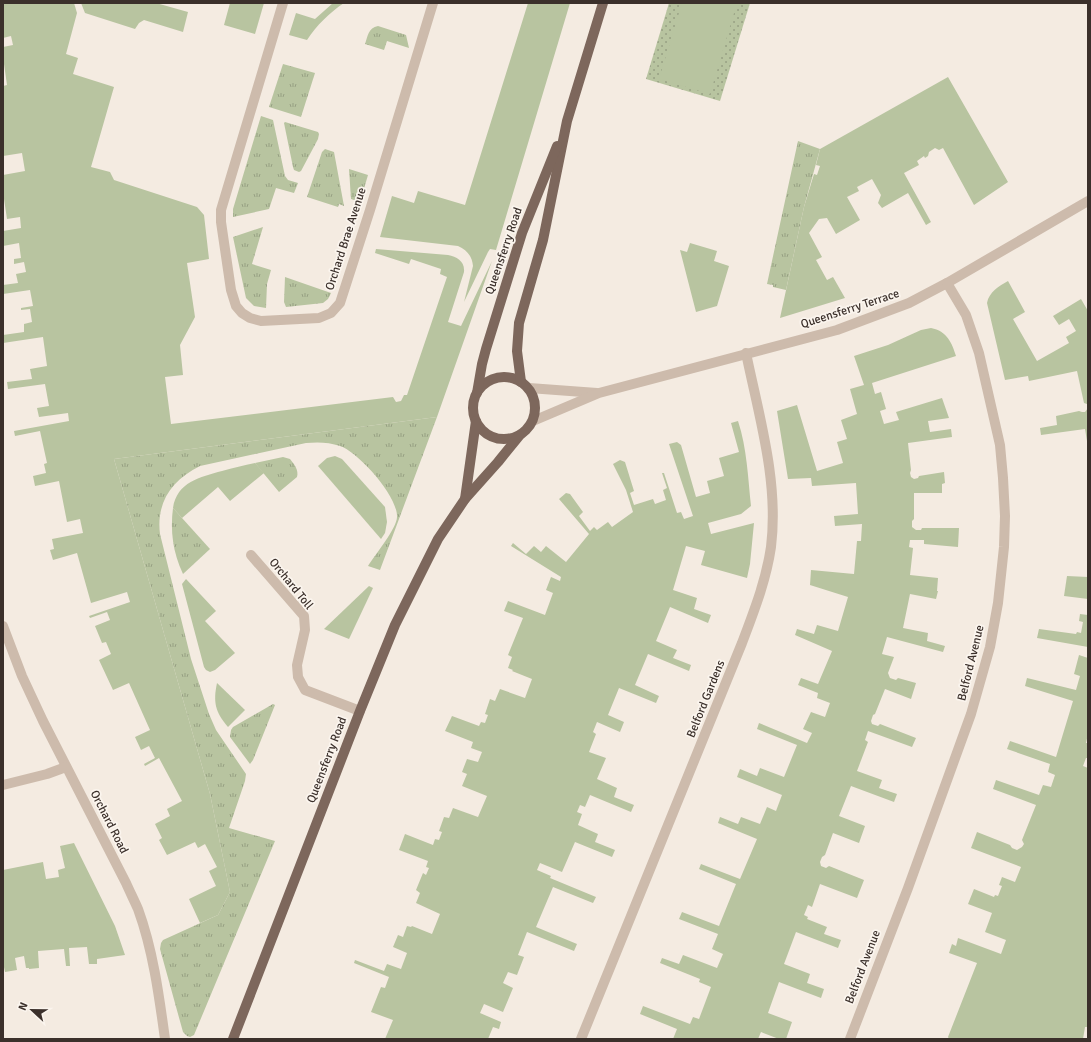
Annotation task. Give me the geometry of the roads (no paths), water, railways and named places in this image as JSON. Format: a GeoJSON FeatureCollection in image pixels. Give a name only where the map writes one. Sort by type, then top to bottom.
{"type":"FeatureCollection","features":[{"type":"Feature","properties":{"kind":"main road","name":"Queensferry Road"},"geometry":{"type":"LineString","coordinates":[[477,392],[486,348],[522,233],[567,121],[603,3]]}},
{"type":"Feature","properties":{"kind":"main road","name":"Queensferry Road"},"geometry":{"type":"LineString","coordinates":[[525,385],[517,351],[519,323],[543,240],[567,121]]}},
{"type":"Feature","properties":{"kind":"main road"},"geometry":{"type":"LineString","coordinates":[[502,377],[512,378],[525,385],[533,396],[536,413],[533,421],[527,430],[519,436],[509,439],[499,439],[489,436],[481,430],[473,412],[477,392],[492,379],[502,377]]}},
{"type":"Feature","properties":{"kind":"main road","name":"Queensferry Road"},"geometry":{"type":"LineString","coordinates":[[465,499],[476,421]]}},
{"type":"Feature","properties":{"kind":"main road","name":"Queensferry Road"},"geometry":{"type":"LineString","coordinates":[[232,1039],[395,625],[438,540],[465,499],[519,436]]}},
{"type":"Feature","properties":{"kind":"street","name":"Orchard Brae Avenue"},"geometry":{"type":"LineString","coordinates":[[283,3],[221,210],[221,222],[234,301],[238,310],[245,316],[261,321],[319,318],[331,313],[340,303],[433,3]]}},
{"type":"Feature","properties":{"kind":"street","name":"Queensferry Terrace"},"geometry":{"type":"LineString","coordinates":[[533,421],[599,393],[837,330],[909,303],[947,283],[1088,201]]}},
{"type":"Feature","properties":{"kind":"street","name":"Belford Avenue"},"geometry":{"type":"LineString","coordinates":[[850,1039],[971,714],[990,647],[998,603],[1004,547],[1005,516],[1000,444],[979,353],[966,316],[947,283]]}},
{"type":"Feature","properties":{"kind":"street","name":"Belford Gardens"},"geometry":{"type":"LineString","coordinates":[[581,1039],[742,643],[761,593],[766,573],[771,546],[772,523],[769,467],[746,353]]}},
{"type":"Feature","properties":{"kind":"street","name":"Queensferry Terrace"},"geometry":{"type":"LineString","coordinates":[[525,385],[599,393]]}},
{"type":"Feature","properties":{"kind":"street","name":"Orchard Toll"},"geometry":{"type":"LineString","coordinates":[[251,555],[304,616],[304,630],[297,665],[298,677],[305,690],[360,711]]}},
{"type":"Feature","properties":{"kind":"street","name":"Orchard Road"},"geometry":{"type":"LineString","coordinates":[[3,626],[22,676],[138,909],[146,934],[158,989],[165,1039]]}},
{"type":"Feature","properties":{"kind":"street"},"geometry":{"type":"LineString","coordinates":[[3,785],[47,774],[66,767]]}}]}
